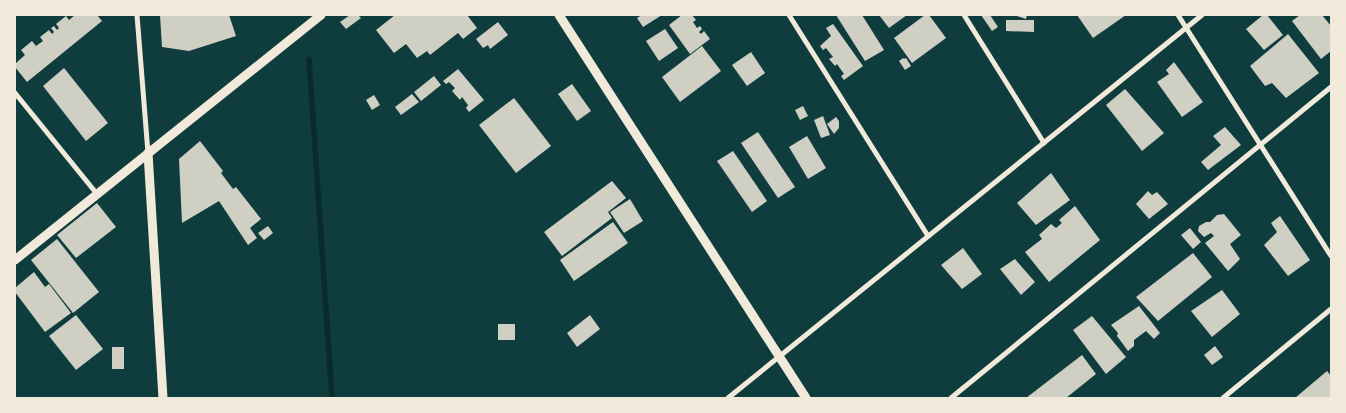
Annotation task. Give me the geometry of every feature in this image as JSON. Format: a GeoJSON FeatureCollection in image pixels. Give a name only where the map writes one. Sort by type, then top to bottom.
{"type":"FeatureCollection","features":[{"type":"Feature","properties":{"kind":"street"},"geometry":{"type":"LineString","coordinates":[[137,15],[148,153],[163,398]]}},
{"type":"Feature","properties":{"kind":"street"},"geometry":{"type":"LineString","coordinates":[[15,260],[321,15]]}},
{"type":"Feature","properties":{"kind":"street"},"geometry":{"type":"LineString","coordinates":[[559,15],[806,398]]}},
{"type":"Feature","properties":{"kind":"street"},"geometry":{"type":"LineString","coordinates":[[789,15],[928,236]]}},
{"type":"Feature","properties":{"kind":"street"},"geometry":{"type":"LineString","coordinates":[[964,15],[1044,143]]}},
{"type":"Feature","properties":{"kind":"street"},"geometry":{"type":"LineString","coordinates":[[1178,15],[1331,256]]}},
{"type":"Feature","properties":{"kind":"street"},"geometry":{"type":"LineString","coordinates":[[728,398],[1202,15]]}},
{"type":"Feature","properties":{"kind":"street"},"geometry":{"type":"LineString","coordinates":[[951,398],[1331,87]]}},
{"type":"Feature","properties":{"kind":"street"},"geometry":{"type":"LineString","coordinates":[[15,93],[97,194]]}},
{"type":"Feature","properties":{"kind":"street"},"geometry":{"type":"LineString","coordinates":[[1223,398],[1331,309]]}},
{"type":"Feature","properties":{"kind":"building"},"geometry":{"type":"Polygon","coordinates":[[[75,15],[97,15],[102,21],[27,82],[15,67],[15,64],[25,55],[21,50],[32,41],[36,46],[43,41],[40,37],[49,30],[52,34],[54,32],[51,28],[54,26],[57,30],[59,28],[56,24],[66,16],[69,20],[75,15]]]}},
{"type":"Feature","properties":{"kind":"building"},"geometry":{"type":"Polygon","coordinates":[[[160,15],[229,15],[236,36],[189,51],[162,47],[160,15]]]}},
{"type":"Feature","properties":{"kind":"building"},"geometry":{"type":"Polygon","coordinates":[[[350,15],[358,15],[361,18],[346,29],[340,22],[350,15]]]}},
{"type":"Feature","properties":{"kind":"building"},"geometry":{"type":"Polygon","coordinates":[[[395,15],[467,15],[477,28],[463,39],[458,33],[430,55],[427,51],[417,58],[406,44],[394,53],[376,30],[395,15]]]}},
{"type":"Feature","properties":{"kind":"building"},"geometry":{"type":"Polygon","coordinates":[[[642,15],[662,15],[643,27],[637,18],[642,15]]]}},
{"type":"Feature","properties":{"kind":"building"},"geometry":{"type":"Polygon","coordinates":[[[682,15],[692,15],[696,20],[693,22],[697,28],[700,26],[702,29],[699,32],[701,34],[704,31],[710,39],[690,54],[669,25],[682,15]]]}},
{"type":"Feature","properties":{"kind":"building"},"geometry":{"type":"Polygon","coordinates":[[[836,15],[862,15],[884,50],[865,61],[836,15]]]}},
{"type":"Feature","properties":{"kind":"building"},"geometry":{"type":"Polygon","coordinates":[[[879,15],[907,15],[889,28],[879,15]]]}},
{"type":"Feature","properties":{"kind":"building"},"geometry":{"type":"Polygon","coordinates":[[[925,15],[929,15],[946,38],[912,63],[894,38],[925,15]]]}},
{"type":"Feature","properties":{"kind":"building"},"geometry":{"type":"Polygon","coordinates":[[[981,15],[990,15],[998,27],[992,31],[981,15]]]}},
{"type":"Feature","properties":{"kind":"building"},"geometry":{"type":"Polygon","coordinates":[[[1014,15],[1027,15],[1026,19],[1014,15]]]}},
{"type":"Feature","properties":{"kind":"building"},"geometry":{"type":"Polygon","coordinates":[[[1077,15],[1126,15],[1093,38],[1077,15]]]}},
{"type":"Feature","properties":{"kind":"building"},"geometry":{"type":"Polygon","coordinates":[[[1263,15],[1267,15],[1283,35],[1264,50],[1246,29],[1263,15]]]}},
{"type":"Feature","properties":{"kind":"building"},"geometry":{"type":"Polygon","coordinates":[[[1300,15],[1322,15],[1331,26],[1331,51],[1321,59],[1292,21],[1300,15]]]}},
{"type":"Feature","properties":{"kind":"building"},"geometry":{"type":"Polygon","coordinates":[[[1006,20],[1034,20],[1034,32],[1006,31],[1006,20]]]}},
{"type":"Feature","properties":{"kind":"building"},"geometry":{"type":"Polygon","coordinates":[[[498,22],[508,35],[490,49],[488,45],[483,48],[476,39],[498,22]]]}},
{"type":"Feature","properties":{"kind":"building"},"geometry":{"type":"Polygon","coordinates":[[[833,24],[863,66],[844,80],[841,76],[844,74],[837,64],[835,66],[829,59],[833,57],[826,48],[823,50],[820,46],[831,36],[826,28],[833,24]]]}},
{"type":"Feature","properties":{"kind":"building"},"geometry":{"type":"Polygon","coordinates":[[[665,29],[678,48],[659,61],[646,41],[665,29]]]}},
{"type":"Feature","properties":{"kind":"building"},"geometry":{"type":"Polygon","coordinates":[[[1288,34],[1319,73],[1286,98],[1272,83],[1265,86],[1250,66],[1288,34]]]}},
{"type":"Feature","properties":{"kind":"building"},"geometry":{"type":"Polygon","coordinates":[[[702,46],[721,71],[680,102],[662,77],[702,46]]]}},
{"type":"Feature","properties":{"kind":"building"},"geometry":{"type":"Polygon","coordinates":[[[751,52],[765,73],[747,86],[732,65],[751,52]]]}},
{"type":"Feature","properties":{"kind":"building"},"geometry":{"type":"Polygon","coordinates":[[[906,58],[911,66],[905,70],[899,61],[906,58]]]}},
{"type":"Feature","properties":{"kind":"building"},"geometry":{"type":"Polygon","coordinates":[[[1174,62],[1203,102],[1182,117],[1157,82],[1169,74],[1166,70],[1174,62]]]}},
{"type":"Feature","properties":{"kind":"building"},"geometry":{"type":"Polygon","coordinates":[[[64,68],[108,123],[86,141],[43,86],[64,68]]]}},
{"type":"Feature","properties":{"kind":"building"},"geometry":{"type":"Polygon","coordinates":[[[458,69],[484,100],[469,112],[466,108],[468,105],[462,97],[460,100],[452,91],[455,88],[449,82],[446,84],[443,81],[458,69]]]}},
{"type":"Feature","properties":{"kind":"building"},"geometry":{"type":"Polygon","coordinates":[[[434,76],[441,85],[421,101],[414,92],[434,76]]]}},
{"type":"Feature","properties":{"kind":"building"},"geometry":{"type":"Polygon","coordinates":[[[572,84],[591,111],[577,121],[558,94],[572,84]]]}},
{"type":"Feature","properties":{"kind":"building"},"geometry":{"type":"Polygon","coordinates":[[[1125,89],[1164,133],[1142,151],[1106,105],[1125,89]]]}},
{"type":"Feature","properties":{"kind":"building"},"geometry":{"type":"Polygon","coordinates":[[[412,94],[419,102],[401,115],[395,107],[412,94]]]}},
{"type":"Feature","properties":{"kind":"building"},"geometry":{"type":"Polygon","coordinates":[[[374,95],[380,105],[372,110],[366,100],[374,95]]]}},
{"type":"Feature","properties":{"kind":"building"},"geometry":{"type":"Polygon","coordinates":[[[514,98],[551,146],[516,173],[479,125],[514,98]]]}},
{"type":"Feature","properties":{"kind":"building"},"geometry":{"type":"Polygon","coordinates":[[[803,106],[808,116],[800,120],[795,110],[803,106]]]}},
{"type":"Feature","properties":{"kind":"building"},"geometry":{"type":"Polygon","coordinates":[[[823,116],[830,135],[821,138],[814,120],[823,116]]]}},
{"type":"Feature","properties":{"kind":"building"},"geometry":{"type":"Polygon","coordinates":[[[836,117],[839,121],[839,128],[834,134],[827,124],[836,117]]]}},
{"type":"Feature","properties":{"kind":"building"},"geometry":{"type":"Polygon","coordinates":[[[1225,127],[1241,145],[1208,170],[1201,162],[1221,145],[1213,136],[1225,127]]]}},
{"type":"Feature","properties":{"kind":"building"},"geometry":{"type":"Polygon","coordinates":[[[758,132],[795,187],[778,198],[741,143],[758,132]]]}},
{"type":"Feature","properties":{"kind":"building"},"geometry":{"type":"Polygon","coordinates":[[[807,136],[826,168],[808,179],[789,147],[807,136]]]}},
{"type":"Feature","properties":{"kind":"building"},"geometry":{"type":"Polygon","coordinates":[[[200,141],[223,171],[221,173],[233,189],[236,187],[261,219],[250,228],[257,238],[248,245],[219,201],[182,223],[179,159],[200,141]]]}},
{"type":"Feature","properties":{"kind":"building"},"geometry":{"type":"Polygon","coordinates":[[[733,151],[767,201],[752,212],[717,161],[733,151]]]}},
{"type":"Feature","properties":{"kind":"building"},"geometry":{"type":"Polygon","coordinates":[[[1051,173],[1070,200],[1036,225],[1017,203],[1051,173]]]}},
{"type":"Feature","properties":{"kind":"building"},"geometry":{"type":"Polygon","coordinates":[[[612,181],[626,198],[608,212],[612,218],[562,256],[544,232],[612,181]]]}},
{"type":"Feature","properties":{"kind":"building"},"geometry":{"type":"Polygon","coordinates":[[[1148,191],[1152,195],[1157,192],[1168,204],[1149,219],[1136,204],[1148,191]]]}},
{"type":"Feature","properties":{"kind":"building"},"geometry":{"type":"Polygon","coordinates":[[[630,199],[643,221],[624,233],[610,212],[630,199]]]}},
{"type":"Feature","properties":{"kind":"building"},"geometry":{"type":"Polygon","coordinates":[[[97,203],[116,227],[76,258],[57,235],[97,203]]]}},
{"type":"Feature","properties":{"kind":"building"},"geometry":{"type":"Polygon","coordinates":[[[1075,206],[1100,240],[1049,282],[1025,252],[1042,239],[1039,235],[1051,224],[1056,228],[1062,223],[1059,220],[1075,206]]]}},
{"type":"Feature","properties":{"kind":"building"},"geometry":{"type":"Polygon","coordinates":[[[1224,214],[1241,235],[1230,244],[1240,259],[1228,271],[1205,243],[1214,236],[1211,233],[1204,237],[1198,231],[1199,226],[1210,222],[1217,215],[1224,214]]]}},
{"type":"Feature","properties":{"kind":"building"},"geometry":{"type":"Polygon","coordinates":[[[1280,216],[1310,260],[1288,276],[1264,245],[1277,232],[1271,223],[1280,216]]]}},
{"type":"Feature","properties":{"kind":"building"},"geometry":{"type":"Polygon","coordinates":[[[613,222],[628,243],[574,281],[560,260],[613,222]]]}},
{"type":"Feature","properties":{"kind":"building"},"geometry":{"type":"Polygon","coordinates":[[[268,226],[273,233],[264,240],[258,233],[268,226]]]}},
{"type":"Feature","properties":{"kind":"building"},"geometry":{"type":"Polygon","coordinates":[[[1190,228],[1201,242],[1193,249],[1181,235],[1190,228]]]}},
{"type":"Feature","properties":{"kind":"building"},"geometry":{"type":"Polygon","coordinates":[[[57,239],[99,292],[73,313],[31,260],[57,239]]]}},
{"type":"Feature","properties":{"kind":"building"},"geometry":{"type":"Polygon","coordinates":[[[963,248],[982,274],[962,289],[941,265],[963,248]]]}},
{"type":"Feature","properties":{"kind":"building"},"geometry":{"type":"Polygon","coordinates":[[[1193,253],[1212,277],[1158,321],[1136,297],[1193,253]]]}},
{"type":"Feature","properties":{"kind":"building"},"geometry":{"type":"Polygon","coordinates":[[[1015,259],[1035,282],[1021,295],[1000,269],[1015,259]]]}},
{"type":"Feature","properties":{"kind":"building"},"geometry":{"type":"Polygon","coordinates":[[[34,272],[45,287],[49,284],[71,313],[45,332],[15,292],[15,288],[34,272]]]}},
{"type":"Feature","properties":{"kind":"building"},"geometry":{"type":"Polygon","coordinates":[[[1222,290],[1240,314],[1212,337],[1191,311],[1222,290]]]}},
{"type":"Feature","properties":{"kind":"building"},"geometry":{"type":"Polygon","coordinates":[[[1139,306],[1160,333],[1154,339],[1146,331],[1134,340],[1134,346],[1128,351],[1111,325],[1139,306]]]}},
{"type":"Feature","properties":{"kind":"building"},"geometry":{"type":"Polygon","coordinates":[[[76,315],[103,349],[76,370],[49,336],[76,315]]]}},
{"type":"Feature","properties":{"kind":"building"},"geometry":{"type":"Polygon","coordinates":[[[590,315],[600,329],[577,347],[567,333],[590,315]]]}},
{"type":"Feature","properties":{"kind":"building"},"geometry":{"type":"Polygon","coordinates":[[[1092,316],[1126,357],[1106,374],[1073,330],[1092,316]]]}},
{"type":"Feature","properties":{"kind":"building"},"geometry":{"type":"Polygon","coordinates":[[[498,324],[515,324],[515,340],[498,340],[498,324]]]}},
{"type":"Feature","properties":{"kind":"building"},"geometry":{"type":"Polygon","coordinates":[[[1215,346],[1223,357],[1212,365],[1204,355],[1215,346]]]}},
{"type":"Feature","properties":{"kind":"building"},"geometry":{"type":"Polygon","coordinates":[[[112,347],[124,347],[124,369],[112,369],[112,347]]]}},
{"type":"Feature","properties":{"kind":"building"},"geometry":{"type":"Polygon","coordinates":[[[1082,355],[1096,374],[1066,398],[1026,398],[1082,355]]]}},
{"type":"Feature","properties":{"kind":"building"},"geometry":{"type":"Polygon","coordinates":[[[1327,371],[1331,376],[1331,397],[1295,398],[1327,371]]]}},
{"type":"Feature","properties":{"kind":"waterway"},"geometry":{"type":"LineString","coordinates":[[309,59],[332,398]]}}]}
